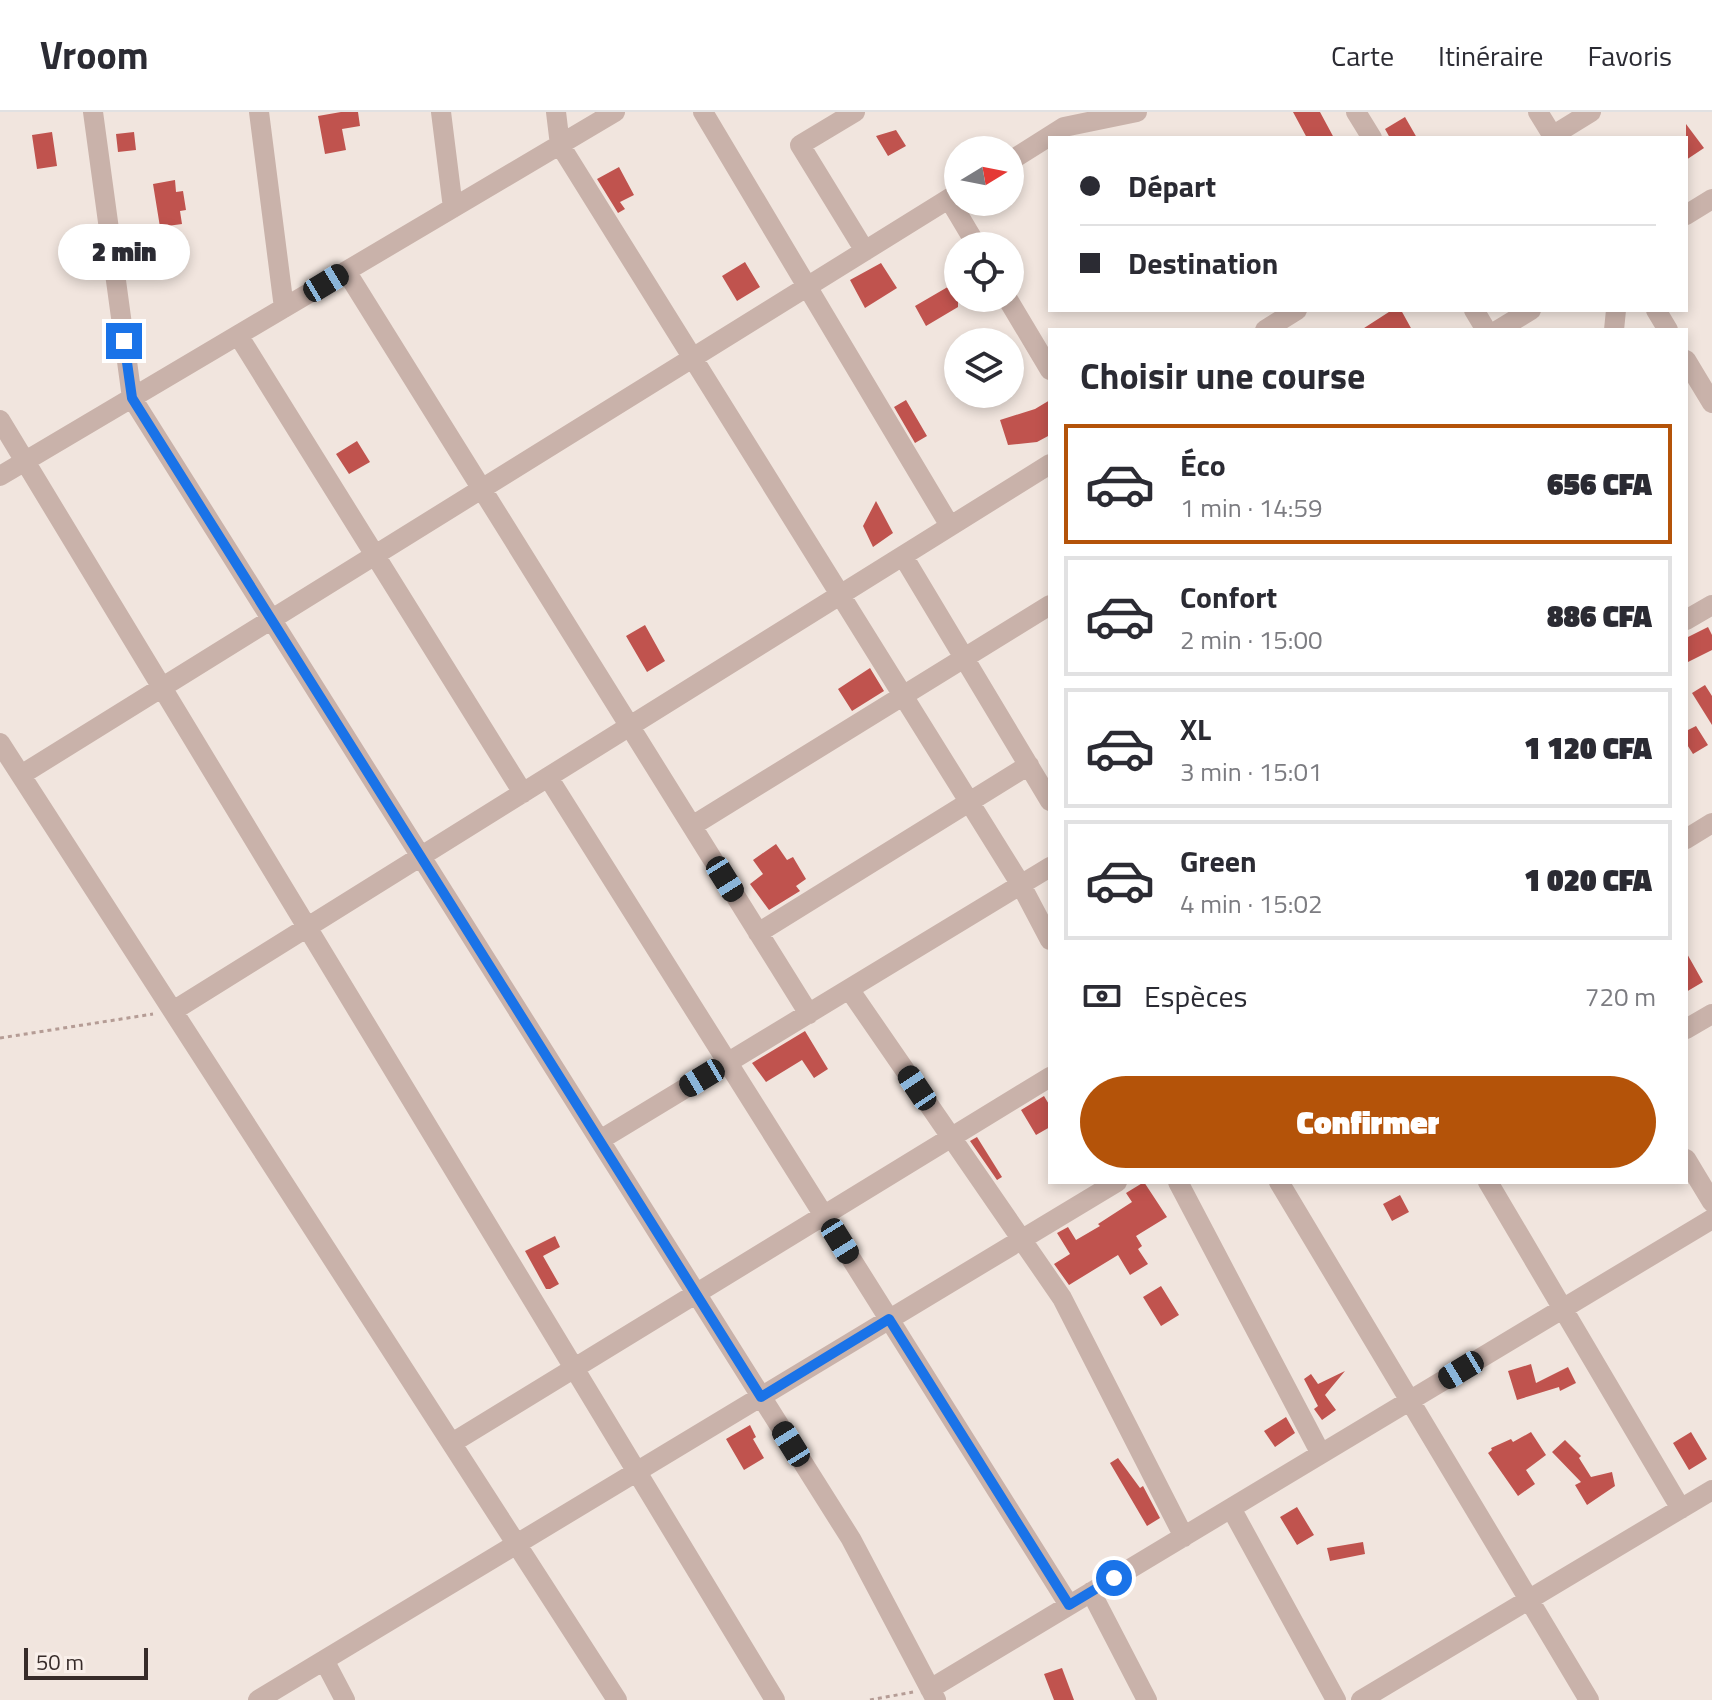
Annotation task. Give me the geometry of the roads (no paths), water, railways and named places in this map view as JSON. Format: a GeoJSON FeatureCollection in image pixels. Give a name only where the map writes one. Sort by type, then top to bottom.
{"type":"FeatureCollection","features":[{"type":"Feature","properties":{"kind":"street"},"geometry":{"type":"LineString","coordinates":[[93,112],[132,398],[851,1539],[933,1694],[1069,1605],[1712,1219]]}},
{"type":"Feature","properties":{"kind":"street"},"geometry":{"type":"LineString","coordinates":[[259,112],[284,308]]}},
{"type":"Feature","properties":{"kind":"street"},"geometry":{"type":"LineString","coordinates":[[441,112],[453,208]]}},
{"type":"Feature","properties":{"kind":"street"},"geometry":{"type":"LineString","coordinates":[[556,112],[560,145],[1021,885],[1048,936]]}},
{"type":"Feature","properties":{"kind":"street"},"geometry":{"type":"LineString","coordinates":[[0,476],[615,112]]}},
{"type":"Feature","properties":{"kind":"street"},"geometry":{"type":"LineString","coordinates":[[703,112],[950,526]]}},
{"type":"Feature","properties":{"kind":"street"},"geometry":{"type":"LineString","coordinates":[[855,112],[800,145],[865,251]]}},
{"type":"Feature","properties":{"kind":"street"},"geometry":{"type":"LineString","coordinates":[[1050,136],[1064,127],[1137,112]]}},
{"type":"Feature","properties":{"kind":"street"},"geometry":{"type":"LineString","coordinates":[[1356,112],[1371,136]]}},
{"type":"Feature","properties":{"kind":"street"},"geometry":{"type":"LineString","coordinates":[[1538,112],[1552,136]]}},
{"type":"Feature","properties":{"kind":"street"},"geometry":{"type":"LineString","coordinates":[[1555,136],[1591,112]]}},
{"type":"Feature","properties":{"kind":"street"},"geometry":{"type":"LineString","coordinates":[[1024,152],[1048,137]]}},
{"type":"Feature","properties":{"kind":"street"},"geometry":{"type":"LineString","coordinates":[[1688,214],[1712,199]]}},
{"type":"Feature","properties":{"kind":"street"},"geometry":{"type":"LineString","coordinates":[[21,775],[944,202]]}},
{"type":"Feature","properties":{"kind":"street"},"geometry":{"type":"LineString","coordinates":[[346,271],[809,1014]]}},
{"type":"Feature","properties":{"kind":"street"},"geometry":{"type":"LineString","coordinates":[[1015,312],[1048,367]]}},
{"type":"Feature","properties":{"kind":"street"},"geometry":{"type":"LineString","coordinates":[[1268,328],[1294,312]]}},
{"type":"Feature","properties":{"kind":"street"},"geometry":{"type":"LineString","coordinates":[[1501,328],[1528,312]]}},
{"type":"Feature","properties":{"kind":"street"},"geometry":{"type":"LineString","coordinates":[[238,335],[523,793]]}},
{"type":"Feature","properties":{"kind":"street"},"geometry":{"type":"LineString","coordinates":[[1688,363],[1710,396]]}},
{"type":"Feature","properties":{"kind":"street"},"geometry":{"type":"LineString","coordinates":[[0,420],[775,1700]]}},
{"type":"Feature","properties":{"kind":"street"},"geometry":{"type":"LineString","coordinates":[[173,1011],[1048,465]]}},
{"type":"Feature","properties":{"kind":"street"},"geometry":{"type":"LineString","coordinates":[[903,556],[1048,798]]}},
{"type":"Feature","properties":{"kind":"street"},"geometry":{"type":"LineString","coordinates":[[1688,619],[1712,605]]}},
{"type":"Feature","properties":{"kind":"street"},"geometry":{"type":"LineString","coordinates":[[692,826],[1048,606]]}},
{"type":"Feature","properties":{"kind":"street"},"geometry":{"type":"LineString","coordinates":[[0,743],[617,1700]]}},
{"type":"Feature","properties":{"kind":"street"},"geometry":{"type":"LineString","coordinates":[[758,933],[1029,765]]}},
{"type":"Feature","properties":{"kind":"street"},"geometry":{"type":"LineString","coordinates":[[548,777],[1069,1605]]}},
{"type":"Feature","properties":{"kind":"street"},"geometry":{"type":"LineString","coordinates":[[1688,838],[1712,823]]}},
{"type":"Feature","properties":{"kind":"street"},"geometry":{"type":"LineString","coordinates":[[600,1140],[1048,868]]}},
{"type":"Feature","properties":{"kind":"street"},"geometry":{"type":"LineString","coordinates":[[849,989],[1062,1298],[1184,1537]]}},
{"type":"Feature","properties":{"kind":"street"},"geometry":{"type":"LineString","coordinates":[[1688,1028],[1712,1014]]}},
{"type":"Feature","properties":{"kind":"street"},"geometry":{"type":"LineString","coordinates":[[452,1443],[1048,1078]]}},
{"type":"Feature","properties":{"kind":"street"},"geometry":{"type":"LineString","coordinates":[[1688,1162],[1712,1202]]}},
{"type":"Feature","properties":{"kind":"street"},"geometry":{"type":"LineString","coordinates":[[258,1700],[1114,1184]]}},
{"type":"Feature","properties":{"kind":"street"},"geometry":{"type":"LineString","coordinates":[[1179,1184],[1321,1454]]}},
{"type":"Feature","properties":{"kind":"street"},"geometry":{"type":"LineString","coordinates":[[1280,1184],[1589,1700]]}},
{"type":"Feature","properties":{"kind":"street"},"geometry":{"type":"LineString","coordinates":[[1489,1184],[1681,1509]]}},
{"type":"Feature","properties":{"kind":"street"},"geometry":{"type":"LineString","coordinates":[[1361,1700],[1712,1490]]}},
{"type":"Feature","properties":{"kind":"street"},"geometry":{"type":"LineString","coordinates":[[1231,1508],[1336,1700]]}},
{"type":"Feature","properties":{"kind":"street"},"geometry":{"type":"LineString","coordinates":[[1091,1592],[1147,1700]]}},
{"type":"Feature","properties":{"kind":"street"},"geometry":{"type":"LineString","coordinates":[[324,1660],[345,1700]]}}]}
